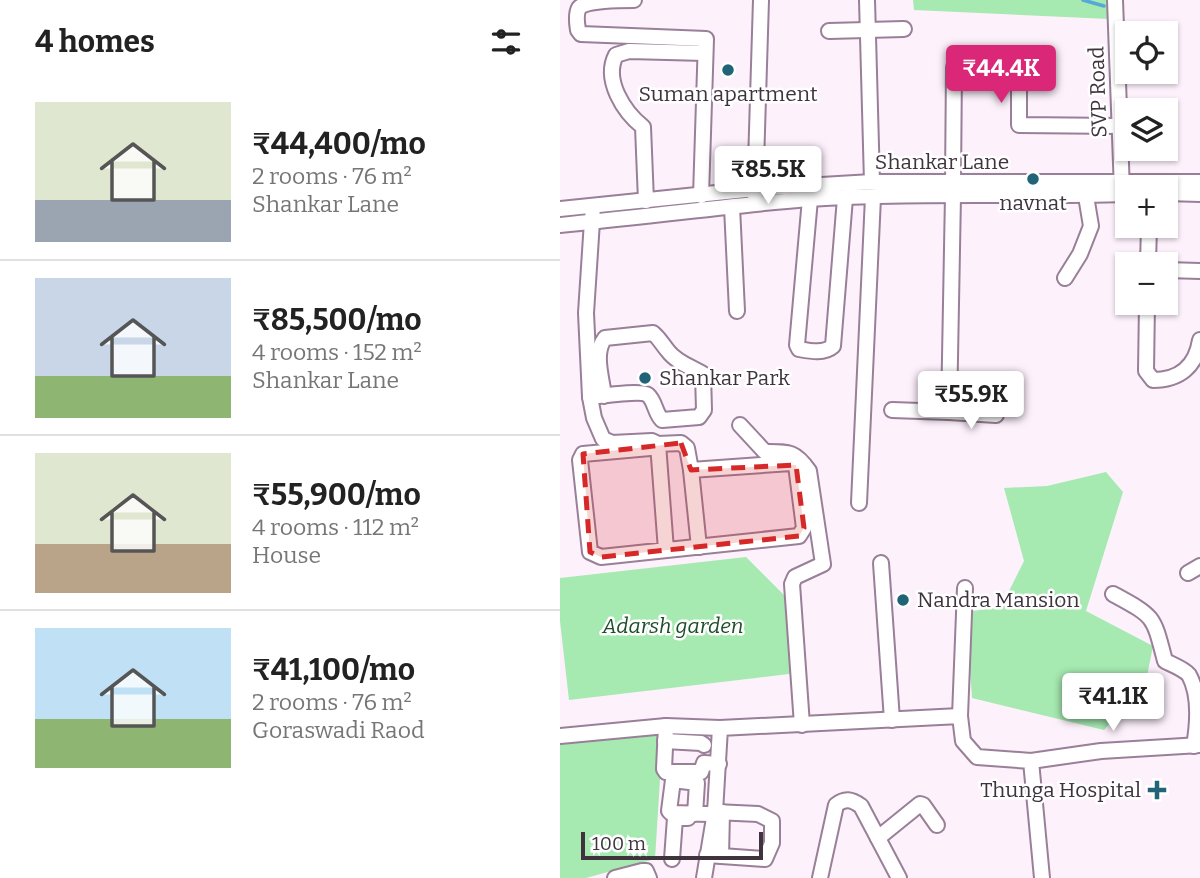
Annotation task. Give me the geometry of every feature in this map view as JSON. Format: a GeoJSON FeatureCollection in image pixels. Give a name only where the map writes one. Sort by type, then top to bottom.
{"type":"FeatureCollection","features":[{"type":"Feature","properties":{"kind":"street"},"geometry":{"type":"LineString","coordinates":[[634,0],[581,4],[578,9],[578,30],[581,34],[706,39],[701,196]]}},
{"type":"Feature","properties":{"kind":"street"},"geometry":{"type":"LineString","coordinates":[[755,205],[761,0]]}},
{"type":"Feature","properties":{"kind":"street"},"geometry":{"type":"LineString","coordinates":[[859,503],[872,189],[867,0]]}},
{"type":"Feature","properties":{"kind":"street","name":"SVP Road"},"geometry":{"type":"LineString","coordinates":[[1115,0],[1119,98]]}},
{"type":"Feature","properties":{"kind":"street"},"geometry":{"type":"LineString","coordinates":[[829,31],[904,29]]}},
{"type":"Feature","properties":{"kind":"street"},"geometry":{"type":"LineString","coordinates":[[646,201],[643,127],[624,109],[612,72],[612,62],[616,55],[629,51],[705,53]]}},
{"type":"Feature","properties":{"kind":"street"},"geometry":{"type":"LineString","coordinates":[[949,412],[954,66],[1019,68],[1019,125],[1115,126]]}},
{"type":"Feature","properties":{"kind":"street","name":"Shankar Lane"},"geometry":{"type":"LineString","coordinates":[[1178,185],[1200,183]]}},
{"type":"Feature","properties":{"kind":"street","name":"Shankar Lane"},"geometry":{"type":"LineString","coordinates":[[560,209],[755,189],[1115,190]]}},
{"type":"Feature","properties":{"kind":"street","name":"Shankar Lane"},"geometry":{"type":"LineString","coordinates":[[560,225],[810,199],[845,198],[872,189]]}},
{"type":"Feature","properties":{"kind":"street","name":"Shankar Lane"},"geometry":{"type":"LineString","coordinates":[[953,189],[1086,196],[1115,191]]}},
{"type":"Feature","properties":{"kind":"street"},"geometry":{"type":"LineString","coordinates":[[1178,193],[1200,194]]}},
{"type":"Feature","properties":{"kind":"street"},"geometry":{"type":"LineString","coordinates":[[1065,278],[1080,254],[1091,226],[1086,196]]}},
{"type":"Feature","properties":{"kind":"street"},"geometry":{"type":"LineString","coordinates":[[810,199],[797,345],[799,349],[827,351],[833,346],[845,198]]}},
{"type":"Feature","properties":{"kind":"street"},"geometry":{"type":"LineString","coordinates":[[593,206],[586,313],[597,396]]}},
{"type":"Feature","properties":{"kind":"street"},"geometry":{"type":"LineString","coordinates":[[732,207],[737,311]]}},
{"type":"Feature","properties":{"kind":"street"},"geometry":{"type":"LineString","coordinates":[[1178,270],[1200,271]]}},
{"type":"Feature","properties":{"kind":"street"},"geometry":{"type":"LineString","coordinates":[[1147,315],[1146,371],[1153,380],[1172,378],[1192,366],[1198,354],[1200,340]]}},
{"type":"Feature","properties":{"kind":"street"},"geometry":{"type":"LineString","coordinates":[[597,396],[643,393],[650,397],[662,420],[699,417],[704,410],[703,374],[682,363],[653,333],[605,338],[600,345],[599,354],[597,396],[599,445]]}},
{"type":"Feature","properties":{"kind":"street"},"geometry":{"type":"LineString","coordinates":[[892,410],[996,415]]}},
{"type":"Feature","properties":{"kind":"street"},"geometry":{"type":"LineString","coordinates":[[740,425],[765,452],[791,453],[801,459],[809,471],[823,564],[795,578],[792,584],[803,725]]}},
{"type":"Feature","properties":{"kind":"street"},"geometry":{"type":"LineString","coordinates":[[597,430],[603,439],[612,443],[652,441],[658,444]]}},
{"type":"Feature","properties":{"kind":"street"},"geometry":{"type":"LineString","coordinates":[[691,470],[791,463],[796,466],[804,528],[799,537],[601,557],[590,552],[580,460],[583,454],[681,443],[687,448],[691,470],[699,547]]}},
{"type":"Feature","properties":{"kind":"street"},"geometry":{"type":"LineString","coordinates":[[658,444],[666,550]]}},
{"type":"Feature","properties":{"kind":"street"},"geometry":{"type":"LineString","coordinates":[[881,563],[892,720]]}},
{"type":"Feature","properties":{"kind":"street"},"geometry":{"type":"LineString","coordinates":[[965,589],[960,716],[963,741],[977,757],[1031,761],[1101,751],[1197,745],[1199,715],[1194,671],[1165,661],[1156,626],[1146,612],[1113,594]]}},
{"type":"Feature","properties":{"kind":"street"},"geometry":{"type":"LineString","coordinates":[[560,736],[666,726],[803,725],[960,716]]}},
{"type":"Feature","properties":{"kind":"street"},"geometry":{"type":"LineString","coordinates":[[666,726],[666,772],[701,772],[704,755]]}},
{"type":"Feature","properties":{"kind":"street"},"geometry":{"type":"LineString","coordinates":[[704,878],[714,855],[720,727]]}},
{"type":"Feature","properties":{"kind":"street"},"geometry":{"type":"LineString","coordinates":[[665,741],[704,755],[719,764]]}},
{"type":"Feature","properties":{"kind":"street"},"geometry":{"type":"LineString","coordinates":[[1031,761],[1042,878]]}},
{"type":"Feature","properties":{"kind":"street"},"geometry":{"type":"LineString","coordinates":[[695,814],[695,781],[673,780],[669,811],[671,813],[695,814],[758,814],[772,821],[772,842],[765,859],[714,855]]}},
{"type":"Feature","properties":{"kind":"street"},"geometry":{"type":"LineString","coordinates":[[697,786],[717,786]]}},
{"type":"Feature","properties":{"kind":"street"},"geometry":{"type":"LineString","coordinates":[[820,878],[836,805],[842,800],[852,800],[861,806],[899,878]]}},
{"type":"Feature","properties":{"kind":"street"},"geometry":{"type":"LineString","coordinates":[[878,838],[920,804],[937,825]]}},
{"type":"Feature","properties":{"kind":"street"},"geometry":{"type":"LineString","coordinates":[[672,859],[675,818],[716,814]]}},
{"type":"Feature","properties":{"kind":"street"},"geometry":{"type":"LineString","coordinates":[[615,878],[642,871],[646,871],[649,878]]}},
{"type":"Feature","properties":{"kind":"highlighted area"},"geometry":{"type":"Polygon","coordinates":[[[681,443],[691,470],[796,465],[804,528],[799,536],[601,557],[590,552],[583,454],[681,443]]]}},
{"type":"Feature","properties":{"kind":"green space"},"geometry":{"type":"Polygon","coordinates":[[[913,0],[1106,0],[1109,19],[914,10],[913,0]]]}},
{"type":"Feature","properties":{"kind":"green space"},"geometry":{"type":"Polygon","coordinates":[[[1106,472],[1123,492],[1086,611],[1153,646],[1147,676],[1134,696],[1104,730],[972,698],[966,612],[1001,607],[1024,561],[1004,488],[1047,486],[1106,472]]]}},
{"type":"Feature","properties":{"kind":"green space","name":"Adarsh garden"},"geometry":{"type":"Polygon","coordinates":[[[746,557],[789,600],[797,673],[569,700],[560,621],[560,578],[746,557]]]}},
{"type":"Feature","properties":{"kind":"green space"},"geometry":{"type":"Polygon","coordinates":[[[663,731],[655,859],[586,878],[560,878],[560,743],[663,731]]]}},
{"type":"Feature","properties":{"kind":"waterway"},"geometry":{"type":"LineString","coordinates":[[1083,0],[1104,6]]}},
{"type":"Feature","properties":{"kind":"place","name":"Suman apartment"},"geometry":{"type":"Point","coordinates":[728,70]}},
{"type":"Feature","properties":{"kind":"place","name":"navnat"},"geometry":{"type":"Point","coordinates":[1033,179]}},
{"type":"Feature","properties":{"kind":"place","name":"Shankar Park"},"geometry":{"type":"Point","coordinates":[645,378]}},
{"type":"Feature","properties":{"kind":"place","name":"Nandra Mansion"},"geometry":{"type":"Point","coordinates":[903,600]}},
{"type":"Feature","properties":{"kind":"place","name":"Thunga Hospital"},"geometry":{"type":"Point","coordinates":[1157,790]}}]}
